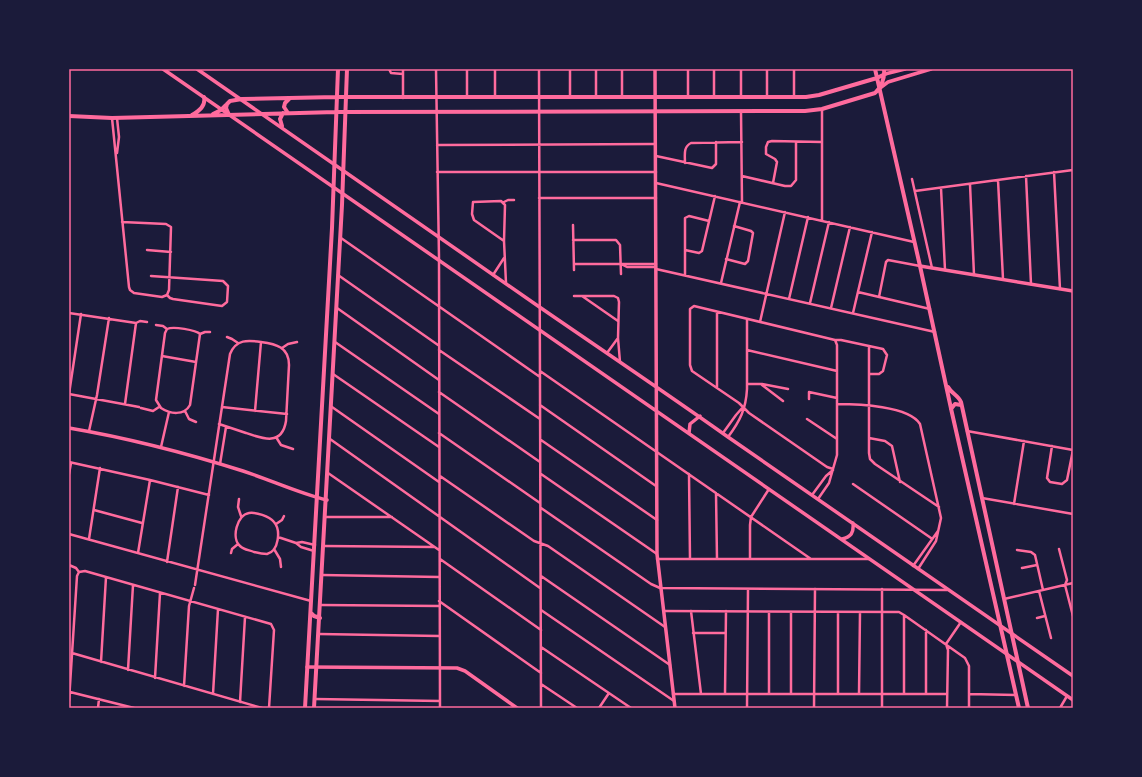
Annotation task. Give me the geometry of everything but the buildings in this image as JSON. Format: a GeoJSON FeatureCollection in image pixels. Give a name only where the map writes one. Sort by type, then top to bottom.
{"type":"FeatureCollection","features":[{"type":"Feature","properties":{"kind":"main road"},"geometry":{"type":"LineString","coordinates":[[305,708],[327,324],[338,69]]}},
{"type":"Feature","properties":{"kind":"main road"},"geometry":{"type":"LineString","coordinates":[[314,708],[332,407],[344,171],[347,69]]}},
{"type":"Feature","properties":{"kind":"main road"},"geometry":{"type":"LineString","coordinates":[[875,69],[1019,708]]}},
{"type":"Feature","properties":{"kind":"main road"},"geometry":{"type":"LineString","coordinates":[[69,116],[117,118],[336,112],[805,111],[822,109],[875,93],[879,89],[885,74],[884,69]]}},
{"type":"Feature","properties":{"kind":"main road"},"geometry":{"type":"LineString","coordinates":[[210,115],[222,110],[230,101],[242,99],[539,97],[741,98],[815,96],[877,78],[885,74]]}},
{"type":"Feature","properties":{"kind":"main road"},"geometry":{"type":"LineString","coordinates":[[191,116],[204,106],[204,98]]}},
{"type":"Feature","properties":{"kind":"main road"},"geometry":{"type":"LineString","coordinates":[[288,113],[284,104],[289,99]]}},
{"type":"Feature","properties":{"kind":"main road"},"geometry":{"type":"LineString","coordinates":[[226,105],[229,115]]}},
{"type":"Feature","properties":{"kind":"main road"},"geometry":{"type":"LineString","coordinates":[[282,126],[280,119],[283,113]]}},
{"type":"Feature","properties":{"kind":"main road"},"geometry":{"type":"LineString","coordinates":[[329,271],[333,270],[338,273]]}},
{"type":"Feature","properties":{"kind":"main road"},"geometry":{"type":"LineString","coordinates":[[327,324],[331,326],[336,325]]}},
{"type":"Feature","properties":{"kind":"main road"},"geometry":{"type":"LineString","coordinates":[[946,382],[949,390],[960,399],[1028,708]]}},
{"type":"Feature","properties":{"kind":"main road"},"geometry":{"type":"LineString","coordinates":[[951,408],[955,404],[961,405]]}},
{"type":"Feature","properties":{"kind":"main road"},"geometry":{"type":"LineString","coordinates":[[976,521],[979,524],[983,524],[986,519]]}},
{"type":"Feature","properties":{"kind":"main road"},"geometry":{"type":"LineString","coordinates":[[312,587],[317,586],[322,588]]}},
{"type":"Feature","properties":{"kind":"main road"},"geometry":{"type":"LineString","coordinates":[[311,613],[320,618]]}},
{"type":"Feature","properties":{"kind":"street"},"geometry":{"type":"LineString","coordinates":[[163,69],[1073,700]]}},
{"type":"Feature","properties":{"kind":"street"},"geometry":{"type":"LineString","coordinates":[[197,69],[282,126],[438,237],[656,388],[700,416],[812,496],[1073,676]]}},
{"type":"Feature","properties":{"kind":"street"},"geometry":{"type":"LineString","coordinates":[[389,69],[391,73],[403,74]]}},
{"type":"Feature","properties":{"kind":"street"},"geometry":{"type":"LineString","coordinates":[[403,69],[403,98]]}},
{"type":"Feature","properties":{"kind":"street"},"geometry":{"type":"LineString","coordinates":[[436,69],[439,260],[440,708]]}},
{"type":"Feature","properties":{"kind":"street"},"geometry":{"type":"LineString","coordinates":[[467,69],[467,98]]}},
{"type":"Feature","properties":{"kind":"street"},"geometry":{"type":"LineString","coordinates":[[495,69],[495,98]]}},
{"type":"Feature","properties":{"kind":"street"},"geometry":{"type":"LineString","coordinates":[[539,69],[541,708]]}},
{"type":"Feature","properties":{"kind":"street"},"geometry":{"type":"LineString","coordinates":[[570,69],[570,97]]}},
{"type":"Feature","properties":{"kind":"street"},"geometry":{"type":"LineString","coordinates":[[596,69],[596,98]]}},
{"type":"Feature","properties":{"kind":"street"},"geometry":{"type":"LineString","coordinates":[[622,69],[622,98]]}},
{"type":"Feature","properties":{"kind":"street"},"geometry":{"type":"LineString","coordinates":[[655,69],[657,559],[675,708]]}},
{"type":"Feature","properties":{"kind":"street"},"geometry":{"type":"LineString","coordinates":[[688,69],[688,97]]}},
{"type":"Feature","properties":{"kind":"street"},"geometry":{"type":"LineString","coordinates":[[714,69],[714,97]]}},
{"type":"Feature","properties":{"kind":"street"},"geometry":{"type":"LineString","coordinates":[[741,69],[741,98]]}},
{"type":"Feature","properties":{"kind":"street"},"geometry":{"type":"LineString","coordinates":[[767,69],[767,97]]}},
{"type":"Feature","properties":{"kind":"street"},"geometry":{"type":"LineString","coordinates":[[794,69],[794,97]]}},
{"type":"Feature","properties":{"kind":"street"},"geometry":{"type":"LineString","coordinates":[[885,74],[905,69]]}},
{"type":"Feature","properties":{"kind":"street"},"geometry":{"type":"LineString","coordinates":[[879,89],[888,82],[931,69]]}},
{"type":"Feature","properties":{"kind":"street"},"geometry":{"type":"LineString","coordinates":[[822,109],[822,220]]}},
{"type":"Feature","properties":{"kind":"street"},"geometry":{"type":"LineString","coordinates":[[721,283],[741,202],[742,111]]}},
{"type":"Feature","properties":{"kind":"street"},"geometry":{"type":"LineString","coordinates":[[112,118],[128,286],[134,293],[162,297],[167,295],[169,292],[170,278],[172,230],[170,226],[166,224],[122,222]]}},
{"type":"Feature","properties":{"kind":"street"},"geometry":{"type":"LineString","coordinates":[[116,155],[119,138],[117,118]]}},
{"type":"Feature","properties":{"kind":"street"},"geometry":{"type":"LineString","coordinates":[[773,184],[777,162],[776,159],[766,154],[765,149],[767,144],[772,141],[822,142]]}},
{"type":"Feature","properties":{"kind":"street"},"geometry":{"type":"LineString","coordinates":[[656,156],[713,168],[716,164],[716,142]]}},
{"type":"Feature","properties":{"kind":"street"},"geometry":{"type":"LineString","coordinates":[[685,163],[686,148],[689,143],[742,142]]}},
{"type":"Feature","properties":{"kind":"street"},"geometry":{"type":"LineString","coordinates":[[742,176],[773,184],[789,186],[795,182],[796,142]]}},
{"type":"Feature","properties":{"kind":"street"},"geometry":{"type":"LineString","coordinates":[[437,145],[656,144]]}},
{"type":"Feature","properties":{"kind":"street"},"geometry":{"type":"LineString","coordinates":[[915,191],[1073,170]]}},
{"type":"Feature","properties":{"kind":"street"},"geometry":{"type":"LineString","coordinates":[[438,172],[656,172]]}},
{"type":"Feature","properties":{"kind":"street"},"geometry":{"type":"LineString","coordinates":[[1054,172],[1060,289]]}},
{"type":"Feature","properties":{"kind":"street"},"geometry":{"type":"LineString","coordinates":[[1026,176],[1031,284]]}},
{"type":"Feature","properties":{"kind":"street"},"geometry":{"type":"LineString","coordinates":[[912,179],[932,268]]}},
{"type":"Feature","properties":{"kind":"street"},"geometry":{"type":"LineString","coordinates":[[998,180],[1003,279]]}},
{"type":"Feature","properties":{"kind":"street"},"geometry":{"type":"LineString","coordinates":[[656,182],[915,242]]}},
{"type":"Feature","properties":{"kind":"street"},"geometry":{"type":"LineString","coordinates":[[970,184],[974,275]]}},
{"type":"Feature","properties":{"kind":"street"},"geometry":{"type":"LineString","coordinates":[[941,188],[945,270]]}},
{"type":"Feature","properties":{"kind":"street"},"geometry":{"type":"LineString","coordinates":[[685,250],[699,253],[701,252],[715,196]]}},
{"type":"Feature","properties":{"kind":"street"},"geometry":{"type":"LineString","coordinates":[[539,198],[656,198]]}},
{"type":"Feature","properties":{"kind":"street"},"geometry":{"type":"LineString","coordinates":[[504,241],[474,220],[472,214],[472,204],[474,201],[504,202],[514,200]]}},
{"type":"Feature","properties":{"kind":"street"},"geometry":{"type":"LineString","coordinates":[[504,202],[504,258],[506,283]]}},
{"type":"Feature","properties":{"kind":"street"},"geometry":{"type":"LineString","coordinates":[[760,322],[785,212]]}},
{"type":"Feature","properties":{"kind":"street"},"geometry":{"type":"LineString","coordinates":[[685,275],[685,218],[688,216],[709,221]]}},
{"type":"Feature","properties":{"kind":"street"},"geometry":{"type":"LineString","coordinates":[[789,299],[808,217]]}},
{"type":"Feature","properties":{"kind":"street"},"geometry":{"type":"LineString","coordinates":[[810,303],[829,222]]}},
{"type":"Feature","properties":{"kind":"street"},"geometry":{"type":"LineString","coordinates":[[573,225],[574,270]]}},
{"type":"Feature","properties":{"kind":"street"},"geometry":{"type":"LineString","coordinates":[[726,259],[744,264],[748,261],[753,233],[734,226]]}},
{"type":"Feature","properties":{"kind":"street"},"geometry":{"type":"LineString","coordinates":[[831,308],[850,227]]}},
{"type":"Feature","properties":{"kind":"street"},"geometry":{"type":"LineString","coordinates":[[853,313],[872,232]]}},
{"type":"Feature","properties":{"kind":"street"},"geometry":{"type":"LineString","coordinates":[[340,238],[540,377]]}},
{"type":"Feature","properties":{"kind":"street"},"geometry":{"type":"LineString","coordinates":[[573,240],[616,240],[620,245],[621,274]]}},
{"type":"Feature","properties":{"kind":"street"},"geometry":{"type":"LineString","coordinates":[[147,250],[171,252]]}},
{"type":"Feature","properties":{"kind":"street"},"geometry":{"type":"LineString","coordinates":[[493,274],[504,258]]}},
{"type":"Feature","properties":{"kind":"street"},"geometry":{"type":"LineString","coordinates":[[879,297],[886,262],[888,260],[1073,291]]}},
{"type":"Feature","properties":{"kind":"street"},"geometry":{"type":"LineString","coordinates":[[574,264],[620,264],[656,267],[935,333]]}},
{"type":"Feature","properties":{"kind":"street"},"geometry":{"type":"LineString","coordinates":[[338,273],[439,345]]}},
{"type":"Feature","properties":{"kind":"street"},"geometry":{"type":"LineString","coordinates":[[151,276],[221,281],[226,283],[228,288],[227,301],[225,305],[220,306],[174,299],[167,295]]}},
{"type":"Feature","properties":{"kind":"street"},"geometry":{"type":"LineString","coordinates":[[858,292],[930,309]]}},
{"type":"Feature","properties":{"kind":"street"},"geometry":{"type":"LineString","coordinates":[[574,296],[617,297],[619,302],[618,338],[620,362]]}},
{"type":"Feature","properties":{"kind":"street"},"geometry":{"type":"LineString","coordinates":[[582,296],[618,322]]}},
{"type":"Feature","properties":{"kind":"street"},"geometry":{"type":"LineString","coordinates":[[833,469],[827,467],[749,413],[744,407],[691,370],[691,307],[835,340],[883,349],[887,355],[883,371],[879,374],[869,374]]}},
{"type":"Feature","properties":{"kind":"street"},"geometry":{"type":"LineString","coordinates":[[337,308],[439,380]]}},
{"type":"Feature","properties":{"kind":"street"},"geometry":{"type":"LineString","coordinates":[[717,312],[717,387]]}},
{"type":"Feature","properties":{"kind":"street"},"geometry":{"type":"LineString","coordinates":[[69,313],[136,323],[140,321],[147,322]]}},
{"type":"Feature","properties":{"kind":"street"},"geometry":{"type":"LineString","coordinates":[[81,314],[69,394],[96,398],[153,411],[159,407]]}},
{"type":"Feature","properties":{"kind":"street"},"geometry":{"type":"LineString","coordinates":[[89,431],[96,398],[108,318]]}},
{"type":"Feature","properties":{"kind":"street"},"geometry":{"type":"LineString","coordinates":[[728,437],[740,420],[747,393],[747,319]]}},
{"type":"Feature","properties":{"kind":"street"},"geometry":{"type":"LineString","coordinates":[[125,404],[136,323]]}},
{"type":"Feature","properties":{"kind":"street"},"geometry":{"type":"LineString","coordinates":[[156,325],[163,326],[167,329],[172,328],[197,332],[200,334],[210,332]]}},
{"type":"Feature","properties":{"kind":"street"},"geometry":{"type":"LineString","coordinates":[[167,329],[165,333],[156,396],[159,407],[169,412],[177,413],[185,411],[189,407],[200,334]]}},
{"type":"Feature","properties":{"kind":"street"},"geometry":{"type":"LineString","coordinates":[[227,337],[238,343]]}},
{"type":"Feature","properties":{"kind":"street"},"geometry":{"type":"LineString","coordinates":[[607,353],[618,338]]}},
{"type":"Feature","properties":{"kind":"street"},"geometry":{"type":"LineString","coordinates":[[184,686],[190,601],[197,570],[214,462],[219,424],[230,354],[238,343],[247,340],[275,344],[282,348],[287,353],[289,362],[287,414],[285,427],[282,433],[270,439],[264,439],[219,424]]}},
{"type":"Feature","properties":{"kind":"street"},"geometry":{"type":"LineString","coordinates":[[818,500],[829,483],[837,455],[837,345],[835,340]]}},
{"type":"Feature","properties":{"kind":"street"},"geometry":{"type":"LineString","coordinates":[[255,410],[261,342]]}},
{"type":"Feature","properties":{"kind":"street"},"geometry":{"type":"LineString","coordinates":[[282,348],[288,344],[297,342]]}},
{"type":"Feature","properties":{"kind":"street"},"geometry":{"type":"LineString","coordinates":[[335,342],[439,414]]}},
{"type":"Feature","properties":{"kind":"street"},"geometry":{"type":"LineString","coordinates":[[869,346],[869,455],[871,461],[938,507]]}},
{"type":"Feature","properties":{"kind":"street"},"geometry":{"type":"LineString","coordinates":[[439,350],[540,419]]}},
{"type":"Feature","properties":{"kind":"street"},"geometry":{"type":"LineString","coordinates":[[747,350],[837,371]]}},
{"type":"Feature","properties":{"kind":"street"},"geometry":{"type":"LineString","coordinates":[[162,356],[196,362]]}},
{"type":"Feature","properties":{"kind":"street"},"geometry":{"type":"LineString","coordinates":[[540,371],[811,559]]}},
{"type":"Feature","properties":{"kind":"street"},"geometry":{"type":"LineString","coordinates":[[333,374],[439,447]]}},
{"type":"Feature","properties":{"kind":"street"},"geometry":{"type":"LineString","coordinates":[[747,384],[762,384],[788,389]]}},
{"type":"Feature","properties":{"kind":"street"},"geometry":{"type":"LineString","coordinates":[[762,384],[783,401]]}},
{"type":"Feature","properties":{"kind":"street"},"geometry":{"type":"LineString","coordinates":[[439,391],[540,462]]}},
{"type":"Feature","properties":{"kind":"street"},"geometry":{"type":"LineString","coordinates":[[809,399],[809,392],[837,398]]}},
{"type":"Feature","properties":{"kind":"street"},"geometry":{"type":"LineString","coordinates":[[837,404],[869,405],[906,414],[912,416],[918,421],[922,432],[941,518],[936,541],[918,569]]}},
{"type":"Feature","properties":{"kind":"street"},"geometry":{"type":"LineString","coordinates":[[540,405],[657,486]]}},
{"type":"Feature","properties":{"kind":"street"},"geometry":{"type":"LineString","coordinates":[[222,407],[287,414]]}},
{"type":"Feature","properties":{"kind":"street"},"geometry":{"type":"LineString","coordinates":[[332,407],[439,482]]}},
{"type":"Feature","properties":{"kind":"street"},"geometry":{"type":"LineString","coordinates":[[723,433],[744,407]]}},
{"type":"Feature","properties":{"kind":"street"},"geometry":{"type":"LineString","coordinates":[[185,411],[189,419],[196,422]]}},
{"type":"Feature","properties":{"kind":"street"},"geometry":{"type":"LineString","coordinates":[[161,447],[169,412]]}},
{"type":"Feature","properties":{"kind":"street"},"geometry":{"type":"LineString","coordinates":[[689,434],[690,424],[700,416]]}},
{"type":"Feature","properties":{"kind":"street"},"geometry":{"type":"LineString","coordinates":[[807,419],[838,440]]}},
{"type":"Feature","properties":{"kind":"street"},"geometry":{"type":"LineString","coordinates":[[220,464],[226,426]]}},
{"type":"Feature","properties":{"kind":"street"},"geometry":{"type":"LineString","coordinates":[[69,428],[161,447],[214,462],[327,500]]}},
{"type":"Feature","properties":{"kind":"street"},"geometry":{"type":"LineString","coordinates":[[967,431],[1024,442],[1052,446],[1073,450],[1067,480],[1062,484],[1050,482],[1047,478],[1052,446]]}},
{"type":"Feature","properties":{"kind":"street"},"geometry":{"type":"LineString","coordinates":[[439,433],[540,504]]}},
{"type":"Feature","properties":{"kind":"street"},"geometry":{"type":"LineString","coordinates":[[276,437],[282,445],[293,449]]}},
{"type":"Feature","properties":{"kind":"street"},"geometry":{"type":"LineString","coordinates":[[869,438],[885,441],[892,446],[900,482]]}},
{"type":"Feature","properties":{"kind":"street"},"geometry":{"type":"LineString","coordinates":[[330,439],[541,588]]}},
{"type":"Feature","properties":{"kind":"street"},"geometry":{"type":"LineString","coordinates":[[540,439],[657,520]]}},
{"type":"Feature","properties":{"kind":"street"},"geometry":{"type":"LineString","coordinates":[[1014,504],[1024,442]]}},
{"type":"Feature","properties":{"kind":"street"},"geometry":{"type":"LineString","coordinates":[[69,474],[70,462],[208,495]]}},
{"type":"Feature","properties":{"kind":"street"},"geometry":{"type":"LineString","coordinates":[[89,539],[100,468]]}},
{"type":"Feature","properties":{"kind":"street"},"geometry":{"type":"LineString","coordinates":[[812,496],[833,469]]}},
{"type":"Feature","properties":{"kind":"street"},"geometry":{"type":"LineString","coordinates":[[328,473],[439,550]]}},
{"type":"Feature","properties":{"kind":"street"},"geometry":{"type":"LineString","coordinates":[[540,473],[657,554]]}},
{"type":"Feature","properties":{"kind":"street"},"geometry":{"type":"LineString","coordinates":[[689,474],[690,559]]}},
{"type":"Feature","properties":{"kind":"street"},"geometry":{"type":"LineString","coordinates":[[439,475],[534,542],[548,546],[665,627]]}},
{"type":"Feature","properties":{"kind":"street"},"geometry":{"type":"LineString","coordinates":[[824,479],[828,480],[829,483]]}},
{"type":"Feature","properties":{"kind":"street"},"geometry":{"type":"LineString","coordinates":[[138,553],[150,480]]}},
{"type":"Feature","properties":{"kind":"street"},"geometry":{"type":"LineString","coordinates":[[853,484],[931,538]]}},
{"type":"Feature","properties":{"kind":"street"},"geometry":{"type":"LineString","coordinates":[[167,562],[178,487]]}},
{"type":"Feature","properties":{"kind":"street"},"geometry":{"type":"LineString","coordinates":[[750,559],[751,517],[769,489]]}},
{"type":"Feature","properties":{"kind":"street"},"geometry":{"type":"LineString","coordinates":[[716,493],[717,559]]}},
{"type":"Feature","properties":{"kind":"street"},"geometry":{"type":"LineString","coordinates":[[981,498],[1073,514]]}},
{"type":"Feature","properties":{"kind":"street"},"geometry":{"type":"LineString","coordinates":[[239,499],[238,507],[241,516]]}},
{"type":"Feature","properties":{"kind":"street"},"geometry":{"type":"LineString","coordinates":[[540,508],[651,584],[660,588],[947,590]]}},
{"type":"Feature","properties":{"kind":"street"},"geometry":{"type":"LineString","coordinates":[[94,510],[142,522]]}},
{"type":"Feature","properties":{"kind":"street"},"geometry":{"type":"LineString","coordinates":[[246,513],[256,513],[270,518],[276,524],[278,538],[274,549],[270,553],[263,554],[245,549],[238,544],[236,536],[241,516],[246,513]]}},
{"type":"Feature","properties":{"kind":"street"},"geometry":{"type":"LineString","coordinates":[[276,524],[282,520],[284,516]]}},
{"type":"Feature","properties":{"kind":"street"},"geometry":{"type":"LineString","coordinates":[[326,517],[392,517]]}},
{"type":"Feature","properties":{"kind":"street"},"geometry":{"type":"LineString","coordinates":[[842,539],[852,535],[852,523]]}},
{"type":"Feature","properties":{"kind":"street"},"geometry":{"type":"LineString","coordinates":[[913,566],[931,538],[938,531]]}},
{"type":"Feature","properties":{"kind":"street"},"geometry":{"type":"LineString","coordinates":[[69,534],[311,602]]}},
{"type":"Feature","properties":{"kind":"street"},"geometry":{"type":"LineString","coordinates":[[278,538],[296,543],[301,547],[314,551]]}},
{"type":"Feature","properties":{"kind":"street"},"geometry":{"type":"LineString","coordinates":[[296,543],[302,542],[315,545]]}},
{"type":"Feature","properties":{"kind":"street"},"geometry":{"type":"LineString","coordinates":[[231,553],[232,549],[238,544]]}},
{"type":"Feature","properties":{"kind":"street"},"geometry":{"type":"LineString","coordinates":[[324,546],[435,547]]}},
{"type":"Feature","properties":{"kind":"street"},"geometry":{"type":"LineString","coordinates":[[274,549],[280,559],[280,567]]}},
{"type":"Feature","properties":{"kind":"street"},"geometry":{"type":"LineString","coordinates":[[1059,549],[1067,580],[1065,585],[1073,616]]}},
{"type":"Feature","properties":{"kind":"street"},"geometry":{"type":"LineString","coordinates":[[1017,550],[1034,553],[1043,590]]}},
{"type":"Feature","properties":{"kind":"street"},"geometry":{"type":"LineString","coordinates":[[439,559],[541,630]]}},
{"type":"Feature","properties":{"kind":"street"},"geometry":{"type":"LineString","coordinates":[[657,559],[870,559]]}},
{"type":"Feature","properties":{"kind":"street"},"geometry":{"type":"LineString","coordinates":[[69,565],[76,568],[79,572]]}},
{"type":"Feature","properties":{"kind":"street"},"geometry":{"type":"LineString","coordinates":[[1022,568],[1037,565]]}},
{"type":"Feature","properties":{"kind":"street"},"geometry":{"type":"LineString","coordinates":[[69,701],[76,576],[79,572],[85,571],[273,626],[269,708]]}},
{"type":"Feature","properties":{"kind":"street"},"geometry":{"type":"LineString","coordinates":[[322,575],[439,577]]}},
{"type":"Feature","properties":{"kind":"street"},"geometry":{"type":"LineString","coordinates":[[541,576],[670,665]]}},
{"type":"Feature","properties":{"kind":"street"},"geometry":{"type":"LineString","coordinates":[[101,662],[106,577]]}},
{"type":"Feature","properties":{"kind":"street"},"geometry":{"type":"LineString","coordinates":[[1004,599],[1073,583]]}},
{"type":"Feature","properties":{"kind":"street"},"geometry":{"type":"LineString","coordinates":[[128,670],[133,585]]}},
{"type":"Feature","properties":{"kind":"street"},"geometry":{"type":"LineString","coordinates":[[747,708],[748,588]]}},
{"type":"Feature","properties":{"kind":"street"},"geometry":{"type":"LineString","coordinates":[[814,708],[815,589]]}},
{"type":"Feature","properties":{"kind":"street"},"geometry":{"type":"LineString","coordinates":[[882,589],[882,708]]}},
{"type":"Feature","properties":{"kind":"street"},"geometry":{"type":"LineString","coordinates":[[1039,591],[1051,638]]}},
{"type":"Feature","properties":{"kind":"street"},"geometry":{"type":"LineString","coordinates":[[155,678],[160,593]]}},
{"type":"Feature","properties":{"kind":"street"},"geometry":{"type":"LineString","coordinates":[[439,601],[541,673]]}},
{"type":"Feature","properties":{"kind":"street"},"geometry":{"type":"LineString","coordinates":[[321,605],[439,606]]}},
{"type":"Feature","properties":{"kind":"street"},"geometry":{"type":"LineString","coordinates":[[213,694],[218,609]]}},
{"type":"Feature","properties":{"kind":"street"},"geometry":{"type":"LineString","coordinates":[[541,610],[674,701]]}},
{"type":"Feature","properties":{"kind":"street"},"geometry":{"type":"LineString","coordinates":[[663,611],[899,612],[963,655],[967,660],[969,669],[969,708]]}},
{"type":"Feature","properties":{"kind":"street"},"geometry":{"type":"LineString","coordinates":[[691,611],[701,694]]}},
{"type":"Feature","properties":{"kind":"street"},"geometry":{"type":"LineString","coordinates":[[725,694],[726,611]]}},
{"type":"Feature","properties":{"kind":"street"},"geometry":{"type":"LineString","coordinates":[[769,612],[769,694]]}},
{"type":"Feature","properties":{"kind":"street"},"geometry":{"type":"LineString","coordinates":[[791,612],[791,694]]}},
{"type":"Feature","properties":{"kind":"street"},"geometry":{"type":"LineString","coordinates":[[838,612],[838,694]]}},
{"type":"Feature","properties":{"kind":"street"},"geometry":{"type":"LineString","coordinates":[[860,612],[860,694]]}},
{"type":"Feature","properties":{"kind":"street"},"geometry":{"type":"LineString","coordinates":[[904,615],[904,694]]}},
{"type":"Feature","properties":{"kind":"street"},"geometry":{"type":"LineString","coordinates":[[1037,618],[1045,616]]}},
{"type":"Feature","properties":{"kind":"street"},"geometry":{"type":"LineString","coordinates":[[240,702],[245,617]]}},
{"type":"Feature","properties":{"kind":"street"},"geometry":{"type":"LineString","coordinates":[[946,644],[961,622]]}},
{"type":"Feature","properties":{"kind":"street"},"geometry":{"type":"LineString","coordinates":[[926,630],[926,694]]}},
{"type":"Feature","properties":{"kind":"street"},"geometry":{"type":"LineString","coordinates":[[693,633],[725,634]]}},
{"type":"Feature","properties":{"kind":"street"},"geometry":{"type":"LineString","coordinates":[[319,634],[439,636]]}},
{"type":"Feature","properties":{"kind":"street"},"geometry":{"type":"LineString","coordinates":[[946,644],[948,650],[947,708]]}},
{"type":"Feature","properties":{"kind":"street"},"geometry":{"type":"LineString","coordinates":[[541,646],[632,708]]}},
{"type":"Feature","properties":{"kind":"street"},"geometry":{"type":"LineString","coordinates":[[72,653],[262,708]]}},
{"type":"Feature","properties":{"kind":"street"},"geometry":{"type":"LineString","coordinates":[[308,667],[457,668],[517,708]]}},
{"type":"Feature","properties":{"kind":"street"},"geometry":{"type":"LineString","coordinates":[[541,684],[577,708]]}},
{"type":"Feature","properties":{"kind":"street"},"geometry":{"type":"LineString","coordinates":[[70,692],[125,707],[134,708]]}},
{"type":"Feature","properties":{"kind":"street"},"geometry":{"type":"LineString","coordinates":[[598,708],[609,693]]}},
{"type":"Feature","properties":{"kind":"street"},"geometry":{"type":"LineString","coordinates":[[673,694],[947,694]]}},
{"type":"Feature","properties":{"kind":"street"},"geometry":{"type":"LineString","coordinates":[[969,694],[1016,695]]}},
{"type":"Feature","properties":{"kind":"street"},"geometry":{"type":"LineString","coordinates":[[1060,708],[1067,696]]}},
{"type":"Feature","properties":{"kind":"street"},"geometry":{"type":"LineString","coordinates":[[98,699],[98,708]]}},
{"type":"Feature","properties":{"kind":"street"},"geometry":{"type":"LineString","coordinates":[[315,699],[440,702]]}}]}
